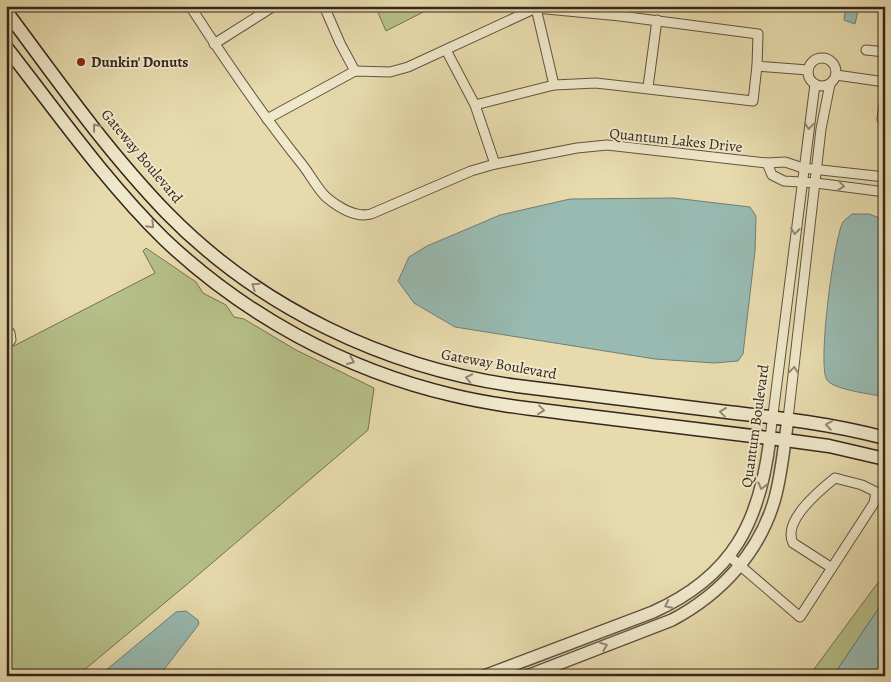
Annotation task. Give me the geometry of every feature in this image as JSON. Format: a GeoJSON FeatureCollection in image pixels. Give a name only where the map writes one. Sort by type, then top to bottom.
{"type":"FeatureCollection","features":[{"type":"Feature","properties":{"kind":"main road","name":"Gateway Boulevard"},"geometry":{"type":"LineString","coordinates":[[6,11],[134,176],[175,220],[244,278],[302,315],[335,332],[409,362],[467,378],[517,386],[788,419],[885,438]]}},
{"type":"Feature","properties":{"kind":"main road"},"geometry":{"type":"LineString","coordinates":[[9,51],[34,48]]}},
{"type":"Feature","properties":{"kind":"main road"},"geometry":{"type":"LineString","coordinates":[[9,51],[118,190],[148,222],[215,282],[276,324],[326,351],[379,373],[479,401],[829,446],[885,459]]}},
{"type":"Feature","properties":{"kind":"main road"},"geometry":{"type":"LineString","coordinates":[[276,324],[302,315]]}},
{"type":"Feature","properties":{"kind":"main road"},"geometry":{"type":"LineString","coordinates":[[326,351],[335,332]]}},
{"type":"Feature","properties":{"kind":"main road"},"geometry":{"type":"LineString","coordinates":[[516,406],[517,386]]}},
{"type":"Feature","properties":{"kind":"street","name":"Quantum Lakes Drive"},"geometry":{"type":"LineString","coordinates":[[190,6],[214,44],[267,119],[325,196],[344,209],[361,216],[371,214],[471,171],[495,164],[558,151],[607,145],[767,163],[785,162],[803,168],[885,177]]}},
{"type":"Feature","properties":{"kind":"street"},"geometry":{"type":"LineString","coordinates":[[214,44],[274,6]]}},
{"type":"Feature","properties":{"kind":"street"},"geometry":{"type":"LineString","coordinates":[[324,6],[355,71]]}},
{"type":"Feature","properties":{"kind":"street"},"geometry":{"type":"LineString","coordinates":[[267,119],[355,71],[390,72],[408,67],[536,8],[657,20],[758,34],[753,101],[596,82],[554,85],[475,105]]}},
{"type":"Feature","properties":{"kind":"street"},"geometry":{"type":"LineString","coordinates":[[536,8],[554,85]]}},
{"type":"Feature","properties":{"kind":"street"},"geometry":{"type":"LineString","coordinates":[[648,87],[657,20]]}},
{"type":"Feature","properties":{"kind":"street"},"geometry":{"type":"LineString","coordinates":[[446,50],[475,105],[495,164]]}},
{"type":"Feature","properties":{"kind":"street"},"geometry":{"type":"LineString","coordinates":[[866,50],[885,52]]}},
{"type":"Feature","properties":{"kind":"street"},"geometry":{"type":"LineString","coordinates":[[808,70],[814,61],[824,59],[834,64],[836,75],[830,84],[824,112],[818,169]]}},
{"type":"Feature","properties":{"kind":"street"},"geometry":{"type":"LineString","coordinates":[[757,66],[808,70]]}},
{"type":"Feature","properties":{"kind":"street"},"geometry":{"type":"LineString","coordinates":[[808,70],[811,80],[815,84],[820,86],[830,84]]}},
{"type":"Feature","properties":{"kind":"street"},"geometry":{"type":"LineString","coordinates":[[836,75],[885,82]]}},
{"type":"Feature","properties":{"kind":"street"},"geometry":{"type":"LineString","coordinates":[[803,168],[815,84]]}},
{"type":"Feature","properties":{"kind":"street"},"geometry":{"type":"LineString","coordinates":[[885,97],[882,119],[885,120]]}},
{"type":"Feature","properties":{"kind":"street"},"geometry":{"type":"LineString","coordinates":[[811,108],[824,112]]}},
{"type":"Feature","properties":{"kind":"street"},"geometry":{"type":"LineString","coordinates":[[767,163],[772,175],[779,180],[885,192]]}},
{"type":"Feature","properties":{"kind":"street","name":"Quantum Boulevard"},"geometry":{"type":"LineString","coordinates":[[484,676],[666,606],[703,582],[729,556],[743,535],[758,503],[764,482],[803,168]]}},
{"type":"Feature","properties":{"kind":"street","name":"Quantum Boulevard"},"geometry":{"type":"LineString","coordinates":[[527,676],[672,620],[710,596],[740,565],[760,535],[773,507],[781,473],[818,169]]}},
{"type":"Feature","properties":{"kind":"street"},"geometry":{"type":"LineString","coordinates":[[6,328],[10,333],[11,340],[6,345]]}},
{"type":"Feature","properties":{"kind":"street"},"geometry":{"type":"LineString","coordinates":[[729,556],[800,617],[874,504],[876,492],[862,485],[836,478],[811,497],[790,529],[790,537],[793,543],[832,568]]}},
{"type":"Feature","properties":{"kind":"green space"},"geometry":{"type":"Polygon","coordinates":[[[375,6],[435,6],[386,31],[375,6]]]}},
{"type":"Feature","properties":{"kind":"green space"},"geometry":{"type":"Polygon","coordinates":[[[146,248],[196,282],[203,293],[226,305],[234,317],[244,319],[296,350],[374,388],[368,430],[77,676],[6,676],[6,350],[155,273],[143,251],[146,248]]]}},
{"type":"Feature","properties":{"kind":"green space"},"geometry":{"type":"Polygon","coordinates":[[[885,573],[885,599],[833,676],[809,676],[885,573]]]}},
{"type":"Feature","properties":{"kind":"water"},"geometry":{"type":"Polygon","coordinates":[[[846,6],[859,6],[855,24],[844,20],[846,6]]]}},
{"type":"Feature","properties":{"kind":"water"},"geometry":{"type":"Polygon","coordinates":[[[674,198],[750,207],[756,216],[755,251],[743,354],[738,361],[714,363],[655,359],[455,327],[414,303],[398,281],[409,257],[427,246],[500,215],[570,199],[674,198]]]}},
{"type":"Feature","properties":{"kind":"water"},"geometry":{"type":"Polygon","coordinates":[[[852,214],[869,214],[885,220],[885,397],[837,386],[827,380],[824,370],[825,328],[835,251],[843,222],[852,214]]]}},
{"type":"Feature","properties":{"kind":"water"},"geometry":{"type":"Polygon","coordinates":[[[885,599],[885,676],[833,676],[885,599]]]}},
{"type":"Feature","properties":{"kind":"water"},"geometry":{"type":"Polygon","coordinates":[[[186,611],[198,620],[199,624],[159,676],[99,676],[176,612],[186,611]]]}},
{"type":"Feature","properties":{"kind":"place","name":"Dunkin' Donuts"},"geometry":{"type":"Point","coordinates":[81,62]}}]}
